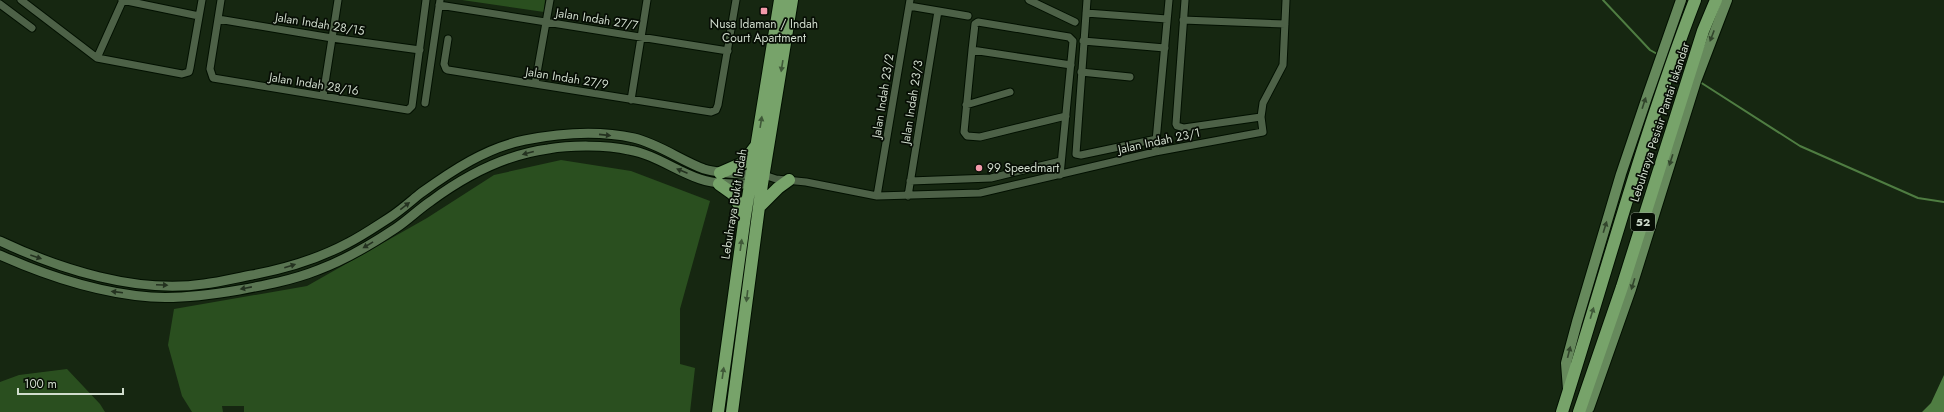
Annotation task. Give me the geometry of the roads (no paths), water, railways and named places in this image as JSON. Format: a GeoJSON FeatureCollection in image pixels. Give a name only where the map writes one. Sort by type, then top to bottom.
{"type":"FeatureCollection","features":[{"type":"Feature","properties":{"kind":"highway","name":"Lebuhraya Bukit Indah"},"geometry":{"type":"LineString","coordinates":[[718,412],[750,179],[758,143],[780,0]]}},
{"type":"Feature","properties":{"kind":"highway","name":"Lebuhraya Bukit Indah"},"geometry":{"type":"LineString","coordinates":[[732,412],[759,207],[792,0]]}},
{"type":"Feature","properties":{"kind":"highway","name":"Lebuhraya Pesisir Pantai Iskandar"},"geometry":{"type":"LineString","coordinates":[[1562,412],[1635,172],[1685,25],[1695,0]]}},
{"type":"Feature","properties":{"kind":"highway","name":"Lebuhraya Pesisir Pantai Iskandar"},"geometry":{"type":"LineString","coordinates":[[1579,412],[1622,287],[1703,31],[1716,0]]}},
{"type":"Feature","properties":{"kind":"highway"},"geometry":{"type":"LineString","coordinates":[[745,216],[733,194],[719,178],[743,163],[758,143]]}},
{"type":"Feature","properties":{"kind":"highway"},"geometry":{"type":"LineString","coordinates":[[759,207],[778,188],[790,180]]}},
{"type":"Feature","properties":{"kind":"main road"},"geometry":{"type":"LineString","coordinates":[[1569,391],[1566,363],[1577,322],[1624,167],[1681,0]]}},
{"type":"Feature","properties":{"kind":"main road"},"geometry":{"type":"LineString","coordinates":[[1586,412],[1589,408],[1631,288],[1696,81],[1726,0]]}},
{"type":"Feature","properties":{"kind":"main road"},"geometry":{"type":"LineString","coordinates":[[0,241],[27,254],[104,278],[150,285],[203,285],[278,270],[310,260],[347,244],[392,216],[457,168],[490,151],[524,140],[586,133],[634,138],[659,147],[703,168],[719,178]]}},
{"type":"Feature","properties":{"kind":"main road"},"geometry":{"type":"LineString","coordinates":[[0,255],[56,277],[105,290],[150,297],[204,296],[279,282],[317,270],[354,254],[398,228],[429,202],[462,179],[495,163],[548,149],[587,147],[629,150],[655,159],[699,178],[763,180]]}},
{"type":"Feature","properties":{"kind":"street"},"geometry":{"type":"LineString","coordinates":[[21,0],[98,58],[182,74],[189,72],[202,0]]}},
{"type":"Feature","properties":{"kind":"street"},"geometry":{"type":"LineString","coordinates":[[98,58],[123,0],[199,16]]}},
{"type":"Feature","properties":{"kind":"street"},"geometry":{"type":"LineString","coordinates":[[218,19],[221,0]]}},
{"type":"Feature","properties":{"kind":"street"},"geometry":{"type":"LineString","coordinates":[[323,96],[338,0]]}},
{"type":"Feature","properties":{"kind":"street"},"geometry":{"type":"LineString","coordinates":[[420,50],[426,0]]}},
{"type":"Feature","properties":{"kind":"street"},"geometry":{"type":"LineString","coordinates":[[535,84],[550,0]]}},
{"type":"Feature","properties":{"kind":"street"},"geometry":{"type":"LineString","coordinates":[[631,100],[647,0]]}},
{"type":"Feature","properties":{"kind":"street"},"geometry":{"type":"LineString","coordinates":[[728,51],[736,0]]}},
{"type":"Feature","properties":{"kind":"street"},"geometry":{"type":"LineString","coordinates":[[1029,0],[1075,22]]}},
{"type":"Feature","properties":{"kind":"street"},"geometry":{"type":"LineString","coordinates":[[1087,0],[1076,154],[1082,155],[1157,139]]}},
{"type":"Feature","properties":{"kind":"street"},"geometry":{"type":"LineString","coordinates":[[1155,152],[1169,0]]}},
{"type":"Feature","properties":{"kind":"street"},"geometry":{"type":"LineString","coordinates":[[1185,0],[1176,124],[1177,126],[1184,128],[1261,117],[1263,102],[1283,65],[1286,0]]}},
{"type":"Feature","properties":{"kind":"street"},"geometry":{"type":"LineString","coordinates":[[425,103],[440,3]]}},
{"type":"Feature","properties":{"kind":"street","name":"Jalan Indah 27/7"},"geometry":{"type":"LineString","coordinates":[[440,3],[546,22],[728,51]]}},
{"type":"Feature","properties":{"kind":"street"},"geometry":{"type":"LineString","coordinates":[[909,3],[938,11],[968,16]]}},
{"type":"Feature","properties":{"kind":"street","name":"Jalan Indah 23/2"},"geometry":{"type":"LineString","coordinates":[[877,196],[909,3]]}},
{"type":"Feature","properties":{"kind":"street"},"geometry":{"type":"LineString","coordinates":[[0,4],[32,28]]}},
{"type":"Feature","properties":{"kind":"street","name":"Jalan Indah 23/3"},"geometry":{"type":"LineString","coordinates":[[908,196],[938,11]]}},
{"type":"Feature","properties":{"kind":"street"},"geometry":{"type":"LineString","coordinates":[[1086,13],[1167,19]]}},
{"type":"Feature","properties":{"kind":"street","name":"Jalan Indah 28/15"},"geometry":{"type":"LineString","coordinates":[[218,19],[332,38],[420,50]]}},
{"type":"Feature","properties":{"kind":"street","name":"Jalan Indah 28/16"},"geometry":{"type":"LineString","coordinates":[[218,19],[210,69],[213,78],[405,110],[411,109],[420,50]]}},
{"type":"Feature","properties":{"kind":"street"},"geometry":{"type":"LineString","coordinates":[[1184,20],[1285,24]]}},
{"type":"Feature","properties":{"kind":"street"},"geometry":{"type":"LineString","coordinates":[[1060,175],[1061,161],[1066,116],[1073,41],[1071,38],[978,22],[975,24],[964,132],[968,136],[980,137],[1066,116]]}},
{"type":"Feature","properties":{"kind":"street","name":"Jalan Indah 27/9"},"geometry":{"type":"LineString","coordinates":[[448,39],[444,64],[446,69],[705,112],[716,110],[718,105],[728,51]]}},
{"type":"Feature","properties":{"kind":"street"},"geometry":{"type":"LineString","coordinates":[[1083,41],[1165,48]]}},
{"type":"Feature","properties":{"kind":"street"},"geometry":{"type":"LineString","coordinates":[[972,50],[1071,65]]}},
{"type":"Feature","properties":{"kind":"street"},"geometry":{"type":"LineString","coordinates":[[1081,72],[1130,77]]}},
{"type":"Feature","properties":{"kind":"street"},"geometry":{"type":"LineString","coordinates":[[966,105],[1010,92]]}},
{"type":"Feature","properties":{"kind":"street","name":"Jalan Indah 23/1"},"geometry":{"type":"LineString","coordinates":[[763,180],[790,180],[877,196],[908,196],[980,192],[1060,175],[1155,152],[1263,132],[1261,117]]}},
{"type":"Feature","properties":{"kind":"street"},"geometry":{"type":"LineString","coordinates":[[910,181],[991,178],[1061,161]]}},
{"type":"Feature","properties":{"kind":"waterway"},"geometry":{"type":"LineString","coordinates":[[1603,0],[1650,50],[1659,55]]}},
{"type":"Feature","properties":{"kind":"waterway"},"geometry":{"type":"LineString","coordinates":[[1676,66],[1681,70]]}},
{"type":"Feature","properties":{"kind":"waterway"},"geometry":{"type":"LineString","coordinates":[[1700,82],[1800,146],[1918,198],[1944,202]]}},
{"type":"Feature","properties":{"kind":"place","name":"Nusa Idaman / Indah Court Apartment"},"geometry":{"type":"Point","coordinates":[764,11]}},
{"type":"Feature","properties":{"kind":"place","name":"99 Speedmart"},"geometry":{"type":"Point","coordinates":[979,168]}}]}
